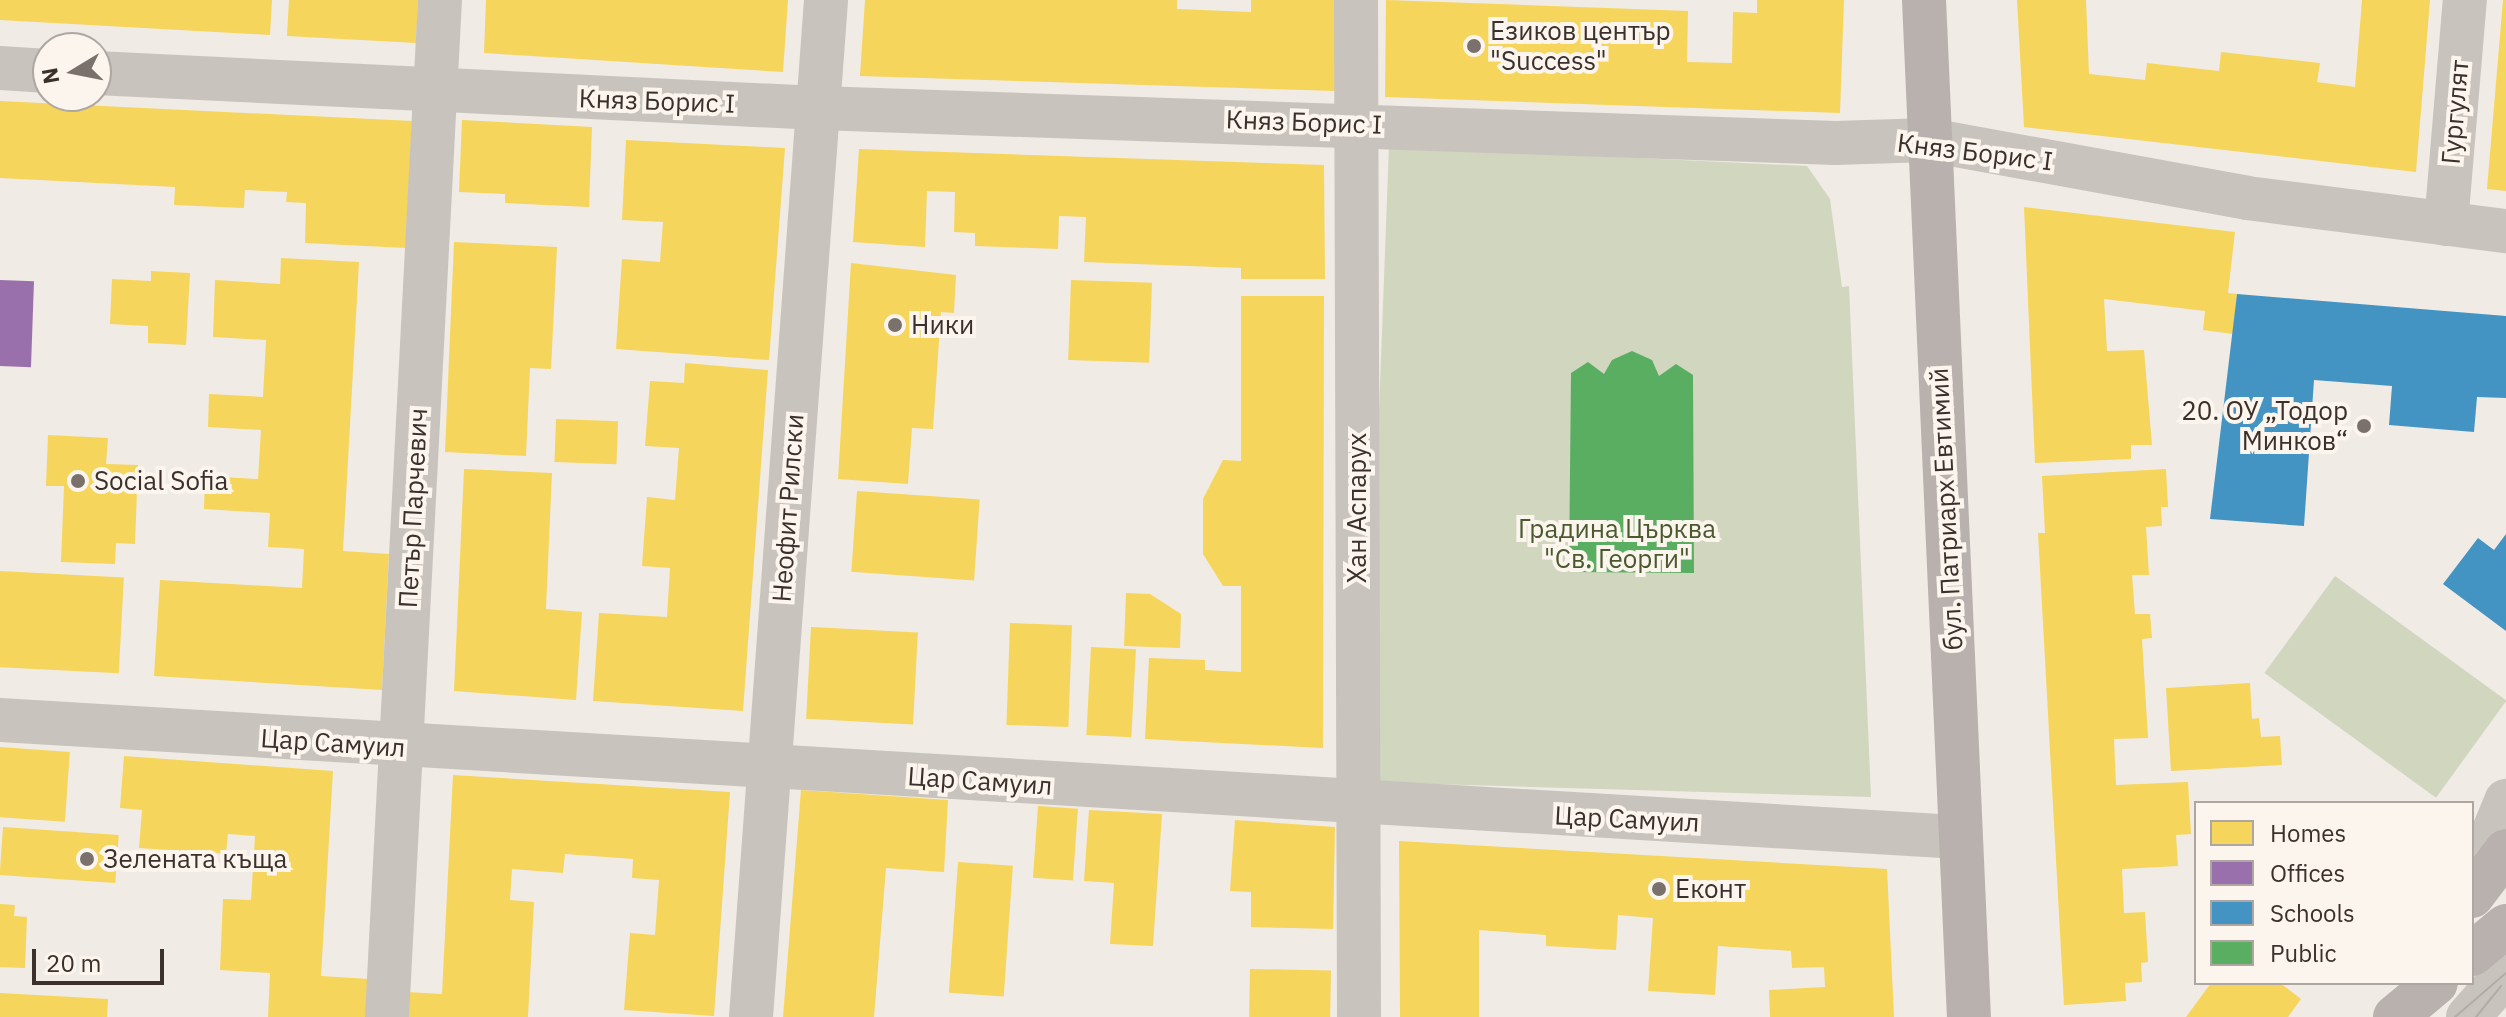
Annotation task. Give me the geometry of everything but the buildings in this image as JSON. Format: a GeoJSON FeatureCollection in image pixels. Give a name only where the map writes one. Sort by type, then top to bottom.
{"type":"FeatureCollection","features":[{"type":"Feature","properties":{"kind":"main road","name":"бул. Патриарх Евтимий"},"geometry":{"type":"LineString","coordinates":[[1924,0],[1969,1017]]}},
{"type":"Feature","properties":{"kind":"main road"},"geometry":{"type":"LineString","coordinates":[[2474,893],[2506,851]]}},
{"type":"Feature","properties":{"kind":"main road"},"geometry":{"type":"LineString","coordinates":[[2474,952],[2506,926]]}},
{"type":"Feature","properties":{"kind":"main road"},"geometry":{"type":"LineString","coordinates":[[2379,1017],[2403,985]]}},
{"type":"Feature","properties":{"kind":"main road"},"geometry":{"type":"LineString","coordinates":[[2395,1017],[2434,985]]}},
{"type":"Feature","properties":{"kind":"street","name":"Петър Парчевич"},"geometry":{"type":"LineString","coordinates":[[387,1017],[440,0]]}},
{"type":"Feature","properties":{"kind":"street","name":"Неофит Рилски"},"geometry":{"type":"LineString","coordinates":[[751,1017],[826,0]]}},
{"type":"Feature","properties":{"kind":"street","name":"Хан Аспарух"},"geometry":{"type":"LineString","coordinates":[[1356,0],[1359,1017]]}},
{"type":"Feature","properties":{"kind":"street","name":"Гургулят"},"geometry":{"type":"LineString","coordinates":[[2446,224],[2465,0]]}},
{"type":"Feature","properties":{"kind":"street"},"geometry":{"type":"LineString","coordinates":[[0,68],[32,70]]}},
{"type":"Feature","properties":{"kind":"street","name":"Княз Борис I"},"geometry":{"type":"LineString","coordinates":[[112,74],[818,108],[1355,123],[1835,143],[1929,140],[2247,198],[2506,231]]}},
{"type":"Feature","properties":{"kind":"street","name":"Цар Самуил"},"geometry":{"type":"LineString","coordinates":[[0,720],[1358,805],[1960,837]]}},
{"type":"Feature","properties":{"kind":"street"},"geometry":{"type":"LineString","coordinates":[[2474,879],[2506,801]]}},
{"type":"Feature","properties":{"kind":"street"},"geometry":{"type":"LineString","coordinates":[[2468,1017],[2506,974]]}},
{"type":"Feature","properties":{"kind":"green space","name":"Градина Църква \"Св. Георги\""},"geometry":{"type":"Polygon","coordinates":[[[1389,146],[1807,166],[1830,199],[1842,287],[1849,286],[1871,797],[1365,782],[1389,146]]]}},
{"type":"Feature","properties":{"kind":"green space"},"geometry":{"type":"Polygon","coordinates":[[[2335,576],[2506,700],[2436,798],[2264,673],[2335,576]]]}},
{"type":"Feature","properties":{"kind":"tram line"},"geometry":{"type":"LineString","coordinates":[[2455,1017],[2506,973]]}},
{"type":"Feature","properties":{"kind":"tram line"},"geometry":{"type":"LineString","coordinates":[[2476,1017],[2501,986]]}},
{"type":"Feature","properties":{"kind":"place","name":"Езиков център \"Success\""},"geometry":{"type":"Point","coordinates":[1474,46]}},
{"type":"Feature","properties":{"kind":"place","name":"Ники"},"geometry":{"type":"Point","coordinates":[895,325]}},
{"type":"Feature","properties":{"kind":"place","name":"20. ОУ „Тодор Минков“"},"geometry":{"type":"Point","coordinates":[2364,426]}},
{"type":"Feature","properties":{"kind":"place","name":"Social Sofia"},"geometry":{"type":"Point","coordinates":[78,481]}},
{"type":"Feature","properties":{"kind":"place","name":"Зелената къща"},"geometry":{"type":"Point","coordinates":[87,859]}},
{"type":"Feature","properties":{"kind":"place","name":"Еконт"},"geometry":{"type":"Point","coordinates":[1659,889]}}]}
